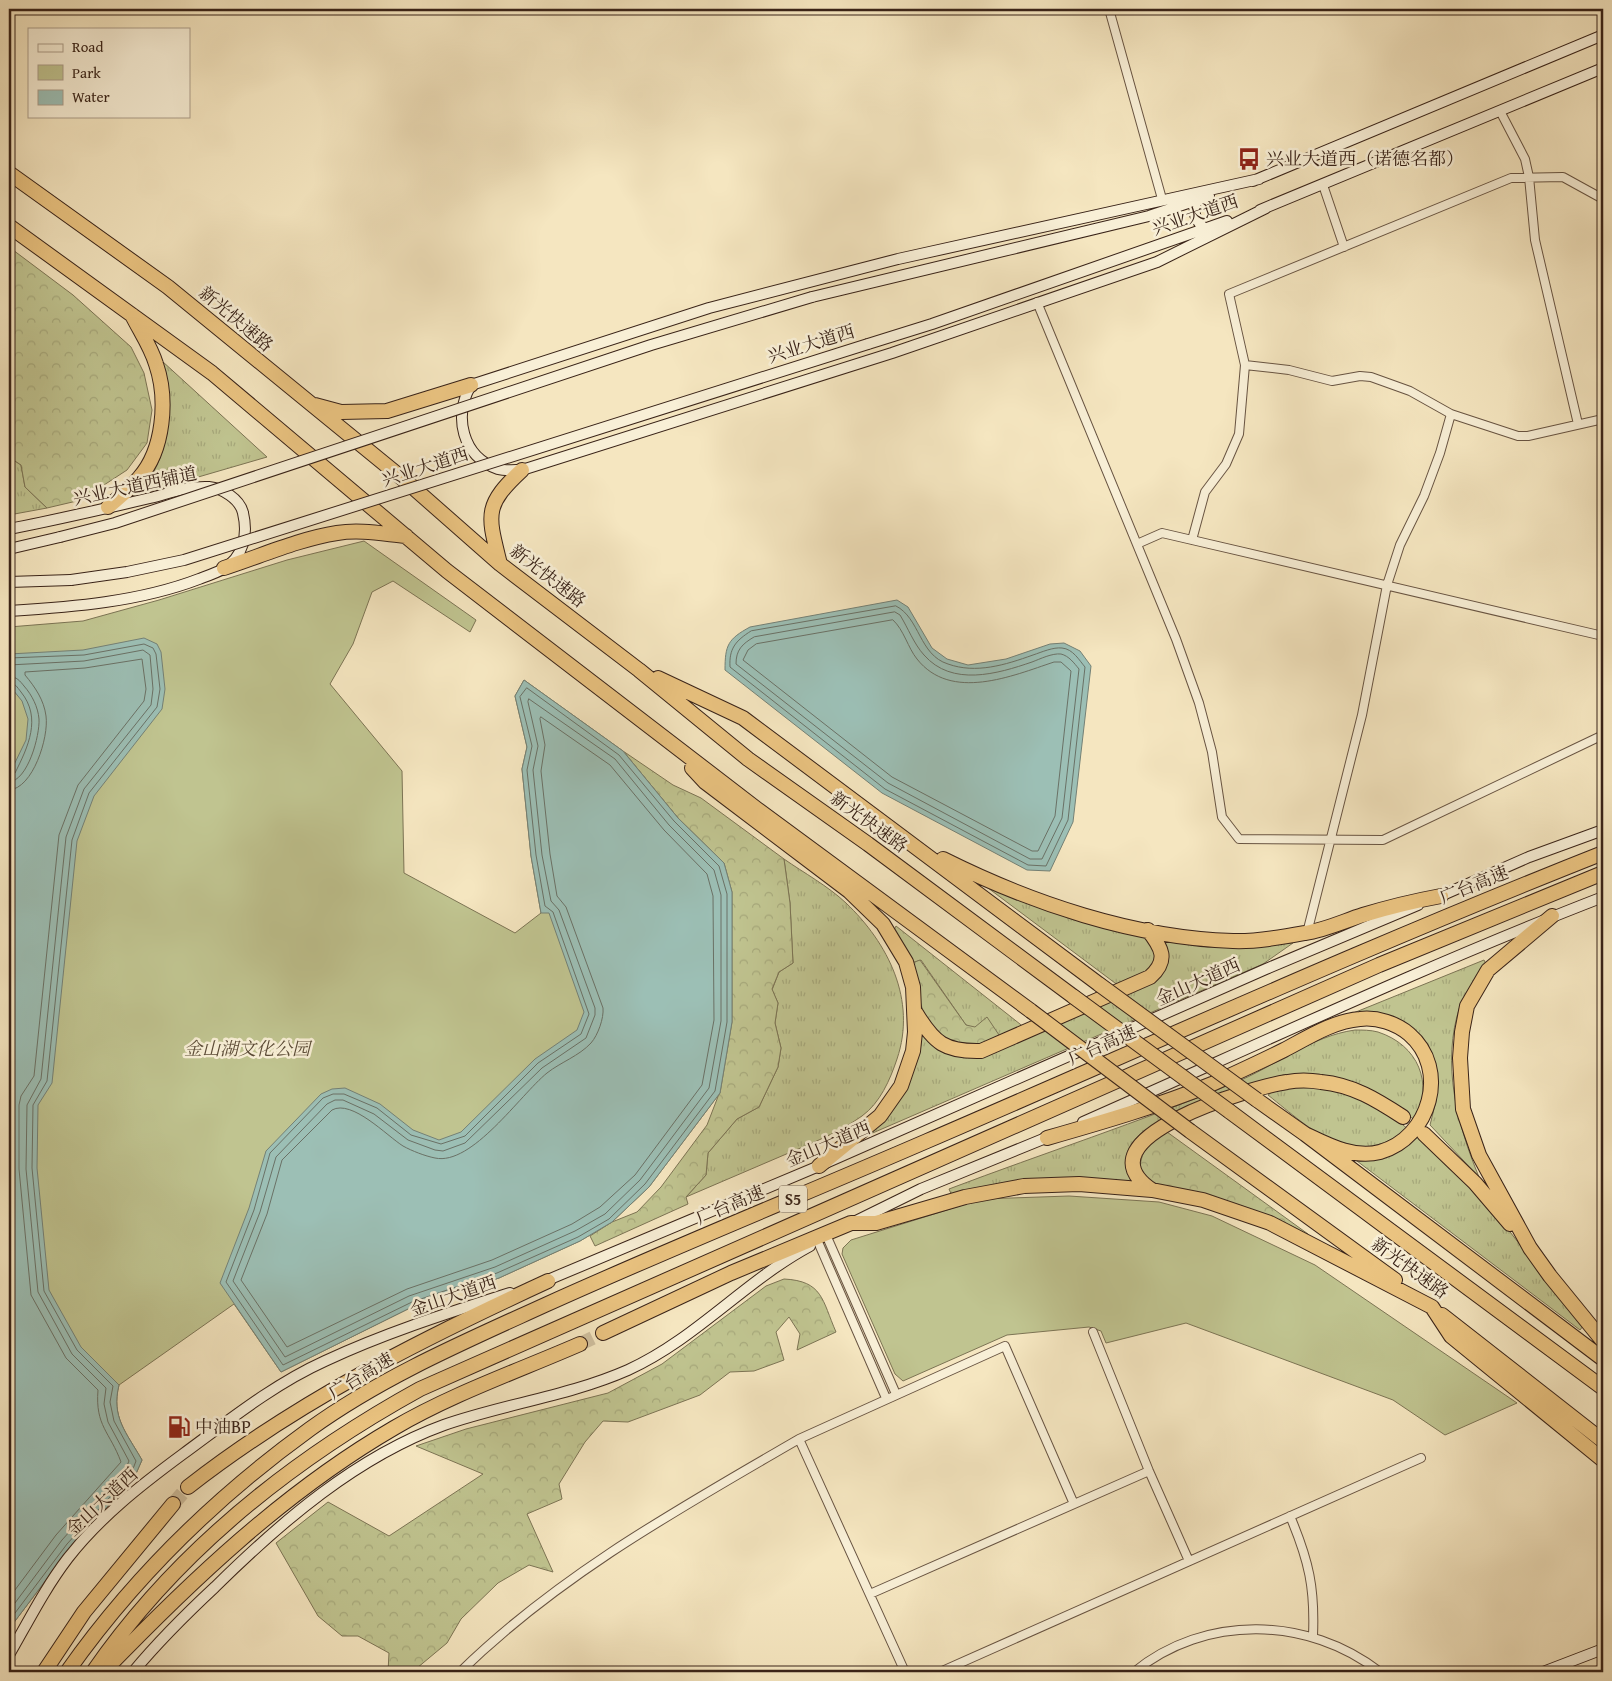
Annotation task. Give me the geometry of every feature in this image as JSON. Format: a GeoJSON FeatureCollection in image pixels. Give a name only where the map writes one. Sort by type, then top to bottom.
{"type":"FeatureCollection","features":[{"type":"Feature","properties":{"kind":"highway","name":"新光快速路"},"geometry":{"type":"LineString","coordinates":[[9,173],[168,287],[408,483],[500,564],[639,670],[748,759],[868,844],[1603,1388]]}},
{"type":"Feature","properties":{"kind":"highway"},"geometry":{"type":"LineString","coordinates":[[9,226],[212,372],[446,571],[658,734],[705,782],[850,891],[883,924],[906,962],[913,987],[915,1013],[913,1051],[900,1086],[880,1116],[819,1166]]}},
{"type":"Feature","properties":{"kind":"highway"},"geometry":{"type":"LineString","coordinates":[[108,507],[140,478],[158,440],[161,424],[162,406],[156,364],[131,312]]}},
{"type":"Feature","properties":{"kind":"highway"},"geometry":{"type":"LineString","coordinates":[[309,403],[341,412],[387,411],[471,385]]}},
{"type":"Feature","properties":{"kind":"highway"},"geometry":{"type":"LineString","coordinates":[[500,564],[490,514],[494,501],[504,486],[522,470]]}},
{"type":"Feature","properties":{"kind":"highway"},"geometry":{"type":"LineString","coordinates":[[224,568],[304,541],[338,532],[364,531],[406,536]]}},
{"type":"Feature","properties":{"kind":"highway"},"geometry":{"type":"LineString","coordinates":[[639,670],[743,718],[1100,985],[1305,1134],[1603,1359]]}},
{"type":"Feature","properties":{"kind":"highway","name":"新光快速路"},"geometry":{"type":"LineString","coordinates":[[658,734],[1190,1131],[1432,1307],[1603,1440]]}},
{"type":"Feature","properties":{"kind":"highway"},"geometry":{"type":"LineString","coordinates":[[912,843],[1008,888],[1089,915],[1148,930],[1236,942],[1307,933],[1393,906],[1440,896]]}},
{"type":"Feature","properties":{"kind":"highway","name":"广台高速"},"geometry":{"type":"LineString","coordinates":[[67,1672],[102,1624],[136,1584],[211,1509],[311,1428],[349,1403],[424,1361],[581,1289],[1245,1002],[1487,899],[1603,853]]}},
{"type":"Feature","properties":{"kind":"highway","name":"广台高速"},"geometry":{"type":"LineString","coordinates":[[93,1672],[143,1607],[184,1562],[213,1535],[277,1482],[338,1438],[420,1388],[1344,980],[1603,873]]}},
{"type":"Feature","properties":{"kind":"highway"},"geometry":{"type":"LineString","coordinates":[[1530,1248],[1479,1155],[1469,1131],[1463,1109],[1460,1058],[1467,1006],[1488,970],[1552,916]]}},
{"type":"Feature","properties":{"kind":"highway"},"geometry":{"type":"LineString","coordinates":[[915,1013],[930,1036],[945,1047],[963,1051],[981,1051],[1150,977],[1157,970],[1162,958],[1161,948],[1148,930]]}},
{"type":"Feature","properties":{"kind":"highway"},"geometry":{"type":"LineString","coordinates":[[1047,1138],[1166,1102],[1220,1080],[1316,1032],[1347,1021],[1375,1019],[1395,1025],[1410,1035],[1425,1053],[1431,1074],[1432,1095],[1416,1126],[1392,1148],[1379,1152],[1350,1153],[1335,1149],[1305,1134]]}},
{"type":"Feature","properties":{"kind":"highway"},"geometry":{"type":"LineString","coordinates":[[1152,1190],[1144,1185],[1134,1167],[1133,1156],[1138,1147],[1163,1126],[1227,1097],[1289,1082],[1319,1081],[1341,1084],[1360,1091],[1403,1118]]}},
{"type":"Feature","properties":{"kind":"highway"},"geometry":{"type":"LineString","coordinates":[[1424,1134],[1475,1183],[1530,1248],[1550,1276],[1603,1341]]}},
{"type":"Feature","properties":{"kind":"highway"},"geometry":{"type":"LineString","coordinates":[[603,1333],[731,1273],[851,1223],[876,1223],[965,1196],[1024,1186],[1079,1184],[1152,1190],[1203,1200],[1270,1223],[1432,1307],[1451,1336],[1603,1460]]}},
{"type":"Feature","properties":{"kind":"highway"},"geometry":{"type":"LineString","coordinates":[[188,1487],[252,1440],[361,1374],[472,1316],[548,1280]]}},
{"type":"Feature","properties":{"kind":"highway"},"geometry":{"type":"LineString","coordinates":[[103,1672],[210,1566],[273,1514],[356,1450],[430,1408],[580,1344]]}},
{"type":"Feature","properties":{"kind":"highway"},"geometry":{"type":"LineString","coordinates":[[44,1672],[84,1612],[173,1504]]}},
{"type":"Feature","properties":{"kind":"main road","name":"兴业大道西"},"geometry":{"type":"LineString","coordinates":[[9,549],[115,523],[651,345],[812,296],[1149,216],[1259,179],[1603,35]]}},
{"type":"Feature","properties":{"kind":"main road","name":"兴业大道西"},"geometry":{"type":"LineString","coordinates":[[9,582],[71,580],[127,572],[184,560],[932,324],[1266,208],[1603,68]]}},
{"type":"Feature","properties":{"kind":"main road"},"geometry":{"type":"LineString","coordinates":[[1259,179],[898,259],[709,308],[471,385],[464,398],[460,417],[462,434],[473,451],[484,461],[500,469],[522,470],[892,353],[1157,262],[1266,208]]}},
{"type":"Feature","properties":{"kind":"main road"},"geometry":{"type":"LineString","coordinates":[[1197,200],[1193,209],[1198,223],[1205,229]]}},
{"type":"Feature","properties":{"kind":"main road","name":"兴业大道西铺道"},"geometry":{"type":"LineString","coordinates":[[9,529],[186,488],[210,487],[226,492],[242,508],[247,529],[243,547],[224,568],[180,586],[136,597],[47,610],[9,612]]}},
{"type":"Feature","properties":{"kind":"main road","name":"金山大道西"},"geometry":{"type":"LineString","coordinates":[[9,1655],[68,1558],[114,1508],[222,1425],[291,1380],[325,1361],[352,1349],[469,1306],[548,1280],[819,1166],[1266,969],[1529,857],[1603,830]]}},
{"type":"Feature","properties":{"kind":"main road"},"geometry":{"type":"LineString","coordinates":[[133,1672],[192,1608],[277,1529],[338,1482],[373,1460],[442,1426],[473,1415],[573,1390],[604,1380],[654,1357],[704,1323],[766,1274],[822,1239],[921,1189],[1047,1138],[1338,1008],[1603,896]]}},
{"type":"Feature","properties":{"kind":"main road"},"geometry":{"type":"LineString","coordinates":[[1543,1672],[1603,1649]]}},
{"type":"Feature","properties":{"kind":"main road"},"geometry":{"type":"LineString","coordinates":[[1596,1672],[1603,1670]]}},
{"type":"Feature","properties":{"kind":"street"},"geometry":{"type":"LineString","coordinates":[[1109,9],[1162,199]]}},
{"type":"Feature","properties":{"kind":"street"},"geometry":{"type":"LineString","coordinates":[[1500,111],[1525,159],[1529,177],[1536,240],[1578,424]]}},
{"type":"Feature","properties":{"kind":"street"},"geometry":{"type":"LineString","coordinates":[[1192,540],[1205,492],[1226,464],[1239,434],[1245,365],[1229,294],[1511,178],[1562,177],[1603,199]]}},
{"type":"Feature","properties":{"kind":"street"},"geometry":{"type":"LineString","coordinates":[[1324,185],[1344,247]]}},
{"type":"Feature","properties":{"kind":"street"},"geometry":{"type":"LineString","coordinates":[[1037,302],[1176,639],[1199,702],[1212,752],[1222,817],[1239,839],[1383,840],[1603,735]]}},
{"type":"Feature","properties":{"kind":"street"},"geometry":{"type":"LineString","coordinates":[[1245,365],[1289,370],[1332,381],[1360,376],[1371,377],[1410,391],[1451,414],[1518,436],[1528,436],[1603,418]]}},
{"type":"Feature","properties":{"kind":"street"},"geometry":{"type":"LineString","coordinates":[[1307,933],[1362,715],[1387,585],[1400,545],[1424,496],[1440,454],[1451,414]]}},
{"type":"Feature","properties":{"kind":"street"},"geometry":{"type":"LineString","coordinates":[[1137,544],[1162,533],[1603,636]]}},
{"type":"Feature","properties":{"kind":"street"},"geometry":{"type":"LineString","coordinates":[[822,1239],[896,1394]]}},
{"type":"Feature","properties":{"kind":"street"},"geometry":{"type":"LineString","coordinates":[[822,1239],[886,1398]]}},
{"type":"Feature","properties":{"kind":"street"},"geometry":{"type":"LineString","coordinates":[[1093,1332],[1149,1471],[1189,1561]]}},
{"type":"Feature","properties":{"kind":"street"},"geometry":{"type":"LineString","coordinates":[[460,1672],[538,1606],[621,1544],[672,1511],[799,1439],[886,1398],[1005,1346],[1074,1504]]}},
{"type":"Feature","properties":{"kind":"street"},"geometry":{"type":"LineString","coordinates":[[799,1439],[905,1672]]}},
{"type":"Feature","properties":{"kind":"street"},"geometry":{"type":"LineString","coordinates":[[940,1672],[1421,1458]]}},
{"type":"Feature","properties":{"kind":"street"},"geometry":{"type":"LineString","coordinates":[[870,1594],[1149,1471]]}},
{"type":"Feature","properties":{"kind":"street"},"geometry":{"type":"LineString","coordinates":[[1290,1516],[1304,1548],[1312,1582],[1314,1600],[1313,1636]]}},
{"type":"Feature","properties":{"kind":"street"},"geometry":{"type":"LineString","coordinates":[[1134,1672],[1150,1660],[1169,1650],[1214,1634],[1256,1628],[1313,1636],[1349,1651],[1380,1672]]}},
{"type":"Feature","properties":{"kind":"green space"},"geometry":{"type":"Polygon","coordinates":[[[9,247],[73,295],[131,347],[144,373],[152,410],[147,443],[127,470],[81,500],[47,508],[25,487],[21,465],[9,457],[9,247]]]}},
{"type":"Feature","properties":{"kind":"green space"},"geometry":{"type":"Polygon","coordinates":[[[162,361],[267,457],[133,496],[153,473],[165,442],[169,416],[162,361]]]}},
{"type":"Feature","properties":{"kind":"green space"},"geometry":{"type":"Polygon","coordinates":[[[9,457],[21,465],[25,487],[47,508],[9,515],[9,457]]]}},
{"type":"Feature","properties":{"kind":"green space","name":"金山湖文化公园"},"geometry":{"type":"Polygon","coordinates":[[[364,541],[476,620],[470,632],[393,581],[372,592],[353,644],[330,684],[402,771],[404,873],[515,933],[541,913],[531,856],[522,769],[527,747],[515,696],[524,680],[623,751],[678,818],[724,863],[732,892],[732,1022],[720,1093],[649,1187],[612,1222],[580,1241],[499,1278],[414,1306],[281,1372],[234,1304],[119,1385],[117,1406],[119,1415],[126,1432],[142,1460],[135,1476],[71,1547],[9,1629],[9,627],[83,621],[159,600],[287,560],[364,541]]]}},
{"type":"Feature","properties":{"kind":"green space"},"geometry":{"type":"Polygon","coordinates":[[[623,751],[673,785],[701,798],[784,859],[790,903],[793,963],[779,972],[772,989],[778,1003],[775,1023],[781,1048],[778,1067],[759,1107],[737,1119],[708,1153],[706,1175],[686,1197],[688,1204],[595,1246],[590,1236],[612,1222],[637,1212],[661,1187],[707,1125],[719,1094],[724,864],[678,818],[623,751]]]}},
{"type":"Feature","properties":{"kind":"green space"},"geometry":{"type":"Polygon","coordinates":[[[784,859],[824,885],[846,903],[861,919],[886,954],[901,994],[903,1015],[902,1037],[897,1059],[888,1083],[879,1098],[868,1111],[853,1122],[814,1142],[686,1197],[706,1175],[708,1153],[737,1119],[759,1107],[778,1067],[781,1048],[775,1023],[778,1003],[772,990],[779,972],[793,963],[790,903],[784,859]]]}},
{"type":"Feature","properties":{"kind":"green space"},"geometry":{"type":"Polygon","coordinates":[[[980,882],[1141,936],[1157,952],[1157,959],[1146,972],[1119,986],[980,882]]]}},
{"type":"Feature","properties":{"kind":"green space"},"geometry":{"type":"Polygon","coordinates":[[[896,926],[1025,1028],[1001,1038],[966,1025],[921,960],[912,963],[894,930],[896,926]]]}},
{"type":"Feature","properties":{"kind":"green space"},"geometry":{"type":"Polygon","coordinates":[[[1165,941],[1208,947],[1293,943],[1263,964],[868,1135],[895,1107],[904,1090],[921,1032],[952,1055],[1159,978],[1168,955],[1165,941]]]}},
{"type":"Feature","properties":{"kind":"green space"},"geometry":{"type":"Polygon","coordinates":[[[920,960],[966,1025],[975,1027],[987,1017],[1001,1038],[983,1045],[971,1047],[955,1046],[943,1040],[933,1031],[926,1019],[917,991],[912,963],[920,960]]]}},
{"type":"Feature","properties":{"kind":"green space"},"geometry":{"type":"Polygon","coordinates":[[[1484,960],[1486,964],[1468,990],[1460,1006],[1454,1028],[1452,1049],[1454,1093],[1458,1115],[1479,1177],[1430,1125],[1436,1101],[1433,1069],[1400,1031],[1346,1016],[1484,960]]]}},
{"type":"Feature","properties":{"kind":"green space"},"geometry":{"type":"Polygon","coordinates":[[[1355,1030],[1375,1031],[1392,1038],[1412,1056],[1419,1067],[1423,1092],[1421,1106],[1415,1120],[1361,1085],[1319,1074],[1283,1075],[1145,1130],[1133,1142],[1127,1154],[1127,1167],[1133,1183],[952,1196],[949,1189],[1199,1097],[1249,1076],[1308,1045],[1339,1033],[1355,1030]]]}},
{"type":"Feature","properties":{"kind":"green space"},"geometry":{"type":"Polygon","coordinates":[[[1310,1085],[1338,1091],[1362,1100],[1385,1112],[1408,1129],[1388,1141],[1369,1146],[1351,1146],[1317,1133],[1268,1095],[1275,1090],[1310,1085]]]}},
{"type":"Feature","properties":{"kind":"green space"},"geometry":{"type":"Polygon","coordinates":[[[1167,1132],[1308,1234],[1305,1238],[1156,1186],[1140,1171],[1140,1164],[1147,1147],[1155,1139],[1167,1132]]]}},
{"type":"Feature","properties":{"kind":"green space"},"geometry":{"type":"Polygon","coordinates":[[[1418,1135],[1464,1178],[1507,1228],[1583,1326],[1580,1330],[1353,1158],[1388,1153],[1402,1147],[1418,1135]]]}},
{"type":"Feature","properties":{"kind":"green space"},"geometry":{"type":"Polygon","coordinates":[[[1069,1196],[1159,1202],[1212,1216],[1315,1265],[1517,1403],[1445,1435],[1393,1400],[1186,1323],[1106,1343],[1101,1331],[1089,1327],[1007,1335],[903,1381],[895,1374],[842,1254],[843,1248],[851,1240],[982,1199],[1069,1196]]]}},
{"type":"Feature","properties":{"kind":"green space"},"geometry":{"type":"Polygon","coordinates":[[[784,1279],[807,1284],[814,1288],[824,1302],[836,1332],[797,1350],[800,1334],[789,1317],[776,1332],[784,1360],[754,1371],[730,1372],[700,1395],[628,1422],[603,1421],[585,1442],[559,1484],[562,1499],[527,1514],[553,1572],[529,1565],[498,1583],[461,1619],[447,1643],[417,1668],[415,1672],[388,1672],[389,1653],[358,1636],[342,1636],[318,1616],[276,1543],[328,1502],[389,1536],[483,1474],[416,1446],[466,1429],[608,1393],[662,1364],[766,1286],[784,1279]]]}},
{"type":"Feature","properties":{"kind":"water"},"geometry":{"type":"Polygon","coordinates":[[[897,600],[908,607],[932,648],[947,659],[968,665],[1006,659],[1050,644],[1064,643],[1080,651],[1091,666],[1073,822],[1050,871],[1027,870],[882,793],[725,670],[729,644],[732,639],[750,627],[897,600]]]}},
{"type":"Feature","properties":{"kind":"water"},"geometry":{"type":"Polygon","coordinates":[[[144,638],[157,644],[161,652],[165,689],[162,709],[94,796],[77,841],[52,1083],[38,1105],[37,1168],[49,1290],[81,1347],[119,1385],[117,1406],[119,1415],[126,1432],[142,1460],[135,1476],[71,1547],[9,1629],[9,775],[26,740],[28,719],[22,701],[9,685],[9,654],[83,650],[144,638]]]}},
{"type":"Feature","properties":{"kind":"water"},"geometry":{"type":"Polygon","coordinates":[[[524,680],[623,751],[678,818],[724,863],[732,892],[732,1022],[720,1093],[649,1187],[612,1222],[580,1241],[499,1278],[414,1306],[281,1372],[220,1283],[249,1208],[266,1151],[321,1094],[332,1089],[345,1088],[380,1104],[413,1130],[439,1140],[461,1132],[535,1059],[577,1030],[584,1012],[549,913],[541,913],[531,856],[522,769],[527,747],[515,696],[524,680]]]}},
{"type":"Feature","properties":{"kind":"tunnel"},"geometry":{"type":"LineString","coordinates":[[580,1344],[603,1333]]}},
{"type":"Feature","properties":{"kind":"tunnel"},"geometry":{"type":"LineString","coordinates":[[173,1504],[188,1487]]}},
{"type":"Feature","properties":{"kind":"place","name":"兴业大道西（诺德名都）"},"geometry":{"type":"Point","coordinates":[1249,159]}},
{"type":"Feature","properties":{"kind":"place","name":"中油BP"},"geometry":{"type":"Point","coordinates":[179,1427]}}]}
